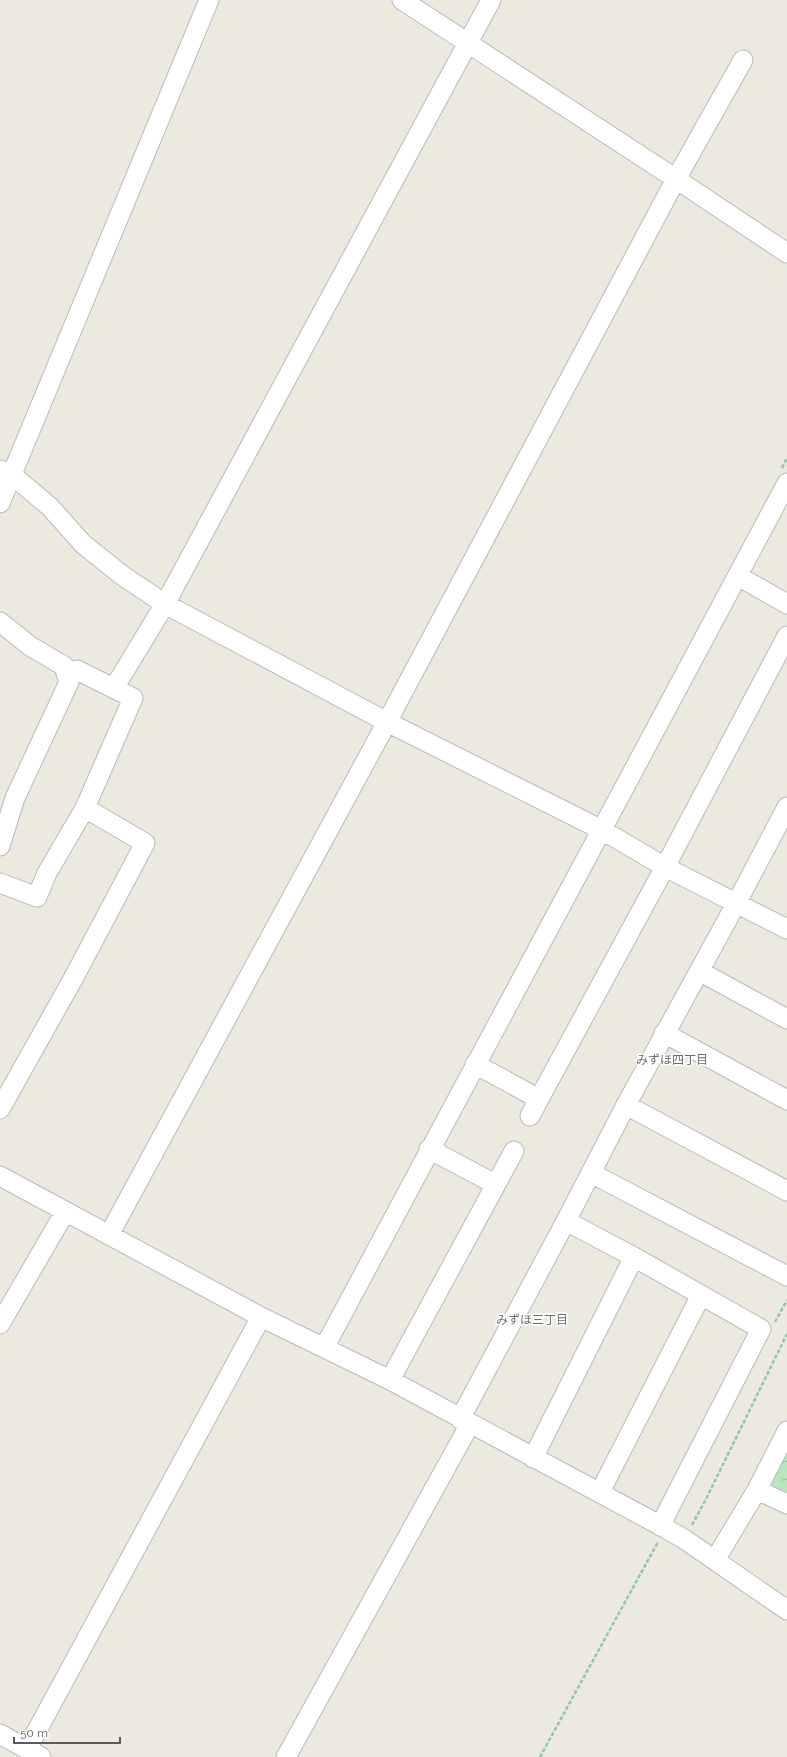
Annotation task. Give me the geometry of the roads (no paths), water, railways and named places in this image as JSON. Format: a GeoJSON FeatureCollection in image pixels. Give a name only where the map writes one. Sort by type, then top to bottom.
{"type":"FeatureCollection","features":[{"type":"Feature","properties":{"kind":"street"},"geometry":{"type":"LineString","coordinates":[[0,502],[5,472],[209,0]]}},
{"type":"Feature","properties":{"kind":"street"},"geometry":{"type":"LineString","coordinates":[[402,0],[676,178],[787,253]]}},
{"type":"Feature","properties":{"kind":"street"},"geometry":{"type":"LineString","coordinates":[[114,688],[165,604],[491,0]]}},
{"type":"Feature","properties":{"kind":"street"},"geometry":{"type":"LineString","coordinates":[[109,1235],[387,722],[676,178],[743,60]]}},
{"type":"Feature","properties":{"kind":"street"},"geometry":{"type":"LineString","coordinates":[[5,472],[50,507],[83,544],[123,576],[165,604],[387,722],[602,830],[666,867],[737,902],[787,929]]}},
{"type":"Feature","properties":{"kind":"street"},"geometry":{"type":"LineString","coordinates":[[324,1348],[429,1149],[602,830],[787,483]]}},
{"type":"Feature","properties":{"kind":"street"},"geometry":{"type":"LineString","coordinates":[[738,576],[787,604]]}},
{"type":"Feature","properties":{"kind":"street"},"geometry":{"type":"LineString","coordinates":[[0,622],[30,646],[64,666],[69,682],[15,798],[0,846]]}},
{"type":"Feature","properties":{"kind":"street"},"geometry":{"type":"LineString","coordinates":[[530,1116],[666,867],[787,636]]}},
{"type":"Feature","properties":{"kind":"street"},"geometry":{"type":"LineString","coordinates":[[0,883],[38,897],[47,873],[85,808],[133,698],[77,670],[66,674]]}},
{"type":"Feature","properties":{"kind":"street"},"geometry":{"type":"LineString","coordinates":[[286,1757],[465,1422],[626,1105],[787,807]]}},
{"type":"Feature","properties":{"kind":"street"},"geometry":{"type":"LineString","coordinates":[[0,1109],[73,979],[145,843],[85,808]]}},
{"type":"Feature","properties":{"kind":"street"},"geometry":{"type":"LineString","coordinates":[[698,971],[787,1019]]}},
{"type":"Feature","properties":{"kind":"street"},"geometry":{"type":"LineString","coordinates":[[664,1033],[787,1100]]}},
{"type":"Feature","properties":{"kind":"street"},"geometry":{"type":"LineString","coordinates":[[475,1064],[539,1099]]}},
{"type":"Feature","properties":{"kind":"street"},"geometry":{"type":"LineString","coordinates":[[626,1105],[787,1191]]}},
{"type":"Feature","properties":{"kind":"street"},"geometry":{"type":"LineString","coordinates":[[429,1149],[495,1184]]}},
{"type":"Feature","properties":{"kind":"street"},"geometry":{"type":"LineString","coordinates":[[390,1380],[514,1151]]}},
{"type":"Feature","properties":{"kind":"street"},"geometry":{"type":"LineString","coordinates":[[591,1173],[787,1276]]}},
{"type":"Feature","properties":{"kind":"street"},"geometry":{"type":"LineString","coordinates":[[0,1176],[261,1317],[390,1380],[465,1422],[600,1492],[684,1539],[787,1610]]}},
{"type":"Feature","properties":{"kind":"street"},"geometry":{"type":"LineString","coordinates":[[0,1324],[65,1212]]}},
{"type":"Feature","properties":{"kind":"street"},"geometry":{"type":"LineString","coordinates":[[566,1221],[761,1329],[663,1527]]}},
{"type":"Feature","properties":{"kind":"street"},"geometry":{"type":"LineString","coordinates":[[533,1458],[634,1258]]}},
{"type":"Feature","properties":{"kind":"street"},"geometry":{"type":"LineString","coordinates":[[600,1492],[700,1295]]}},
{"type":"Feature","properties":{"kind":"street"},"geometry":{"type":"LineString","coordinates":[[0,1734],[34,1753],[261,1317]]}},
{"type":"Feature","properties":{"kind":"street"},"geometry":{"type":"LineString","coordinates":[[715,1560],[757,1490],[787,1431]]}},
{"type":"Feature","properties":{"kind":"street"},"geometry":{"type":"LineString","coordinates":[[757,1490],[787,1504]]}},
{"type":"Feature","properties":{"kind":"district","name":"みずほ四丁目"},"geometry":{"type":"Point","coordinates":[672,1060]}},
{"type":"Feature","properties":{"kind":"district","name":"みずほ三丁目"},"geometry":{"type":"Point","coordinates":[532,1320]}}]}
